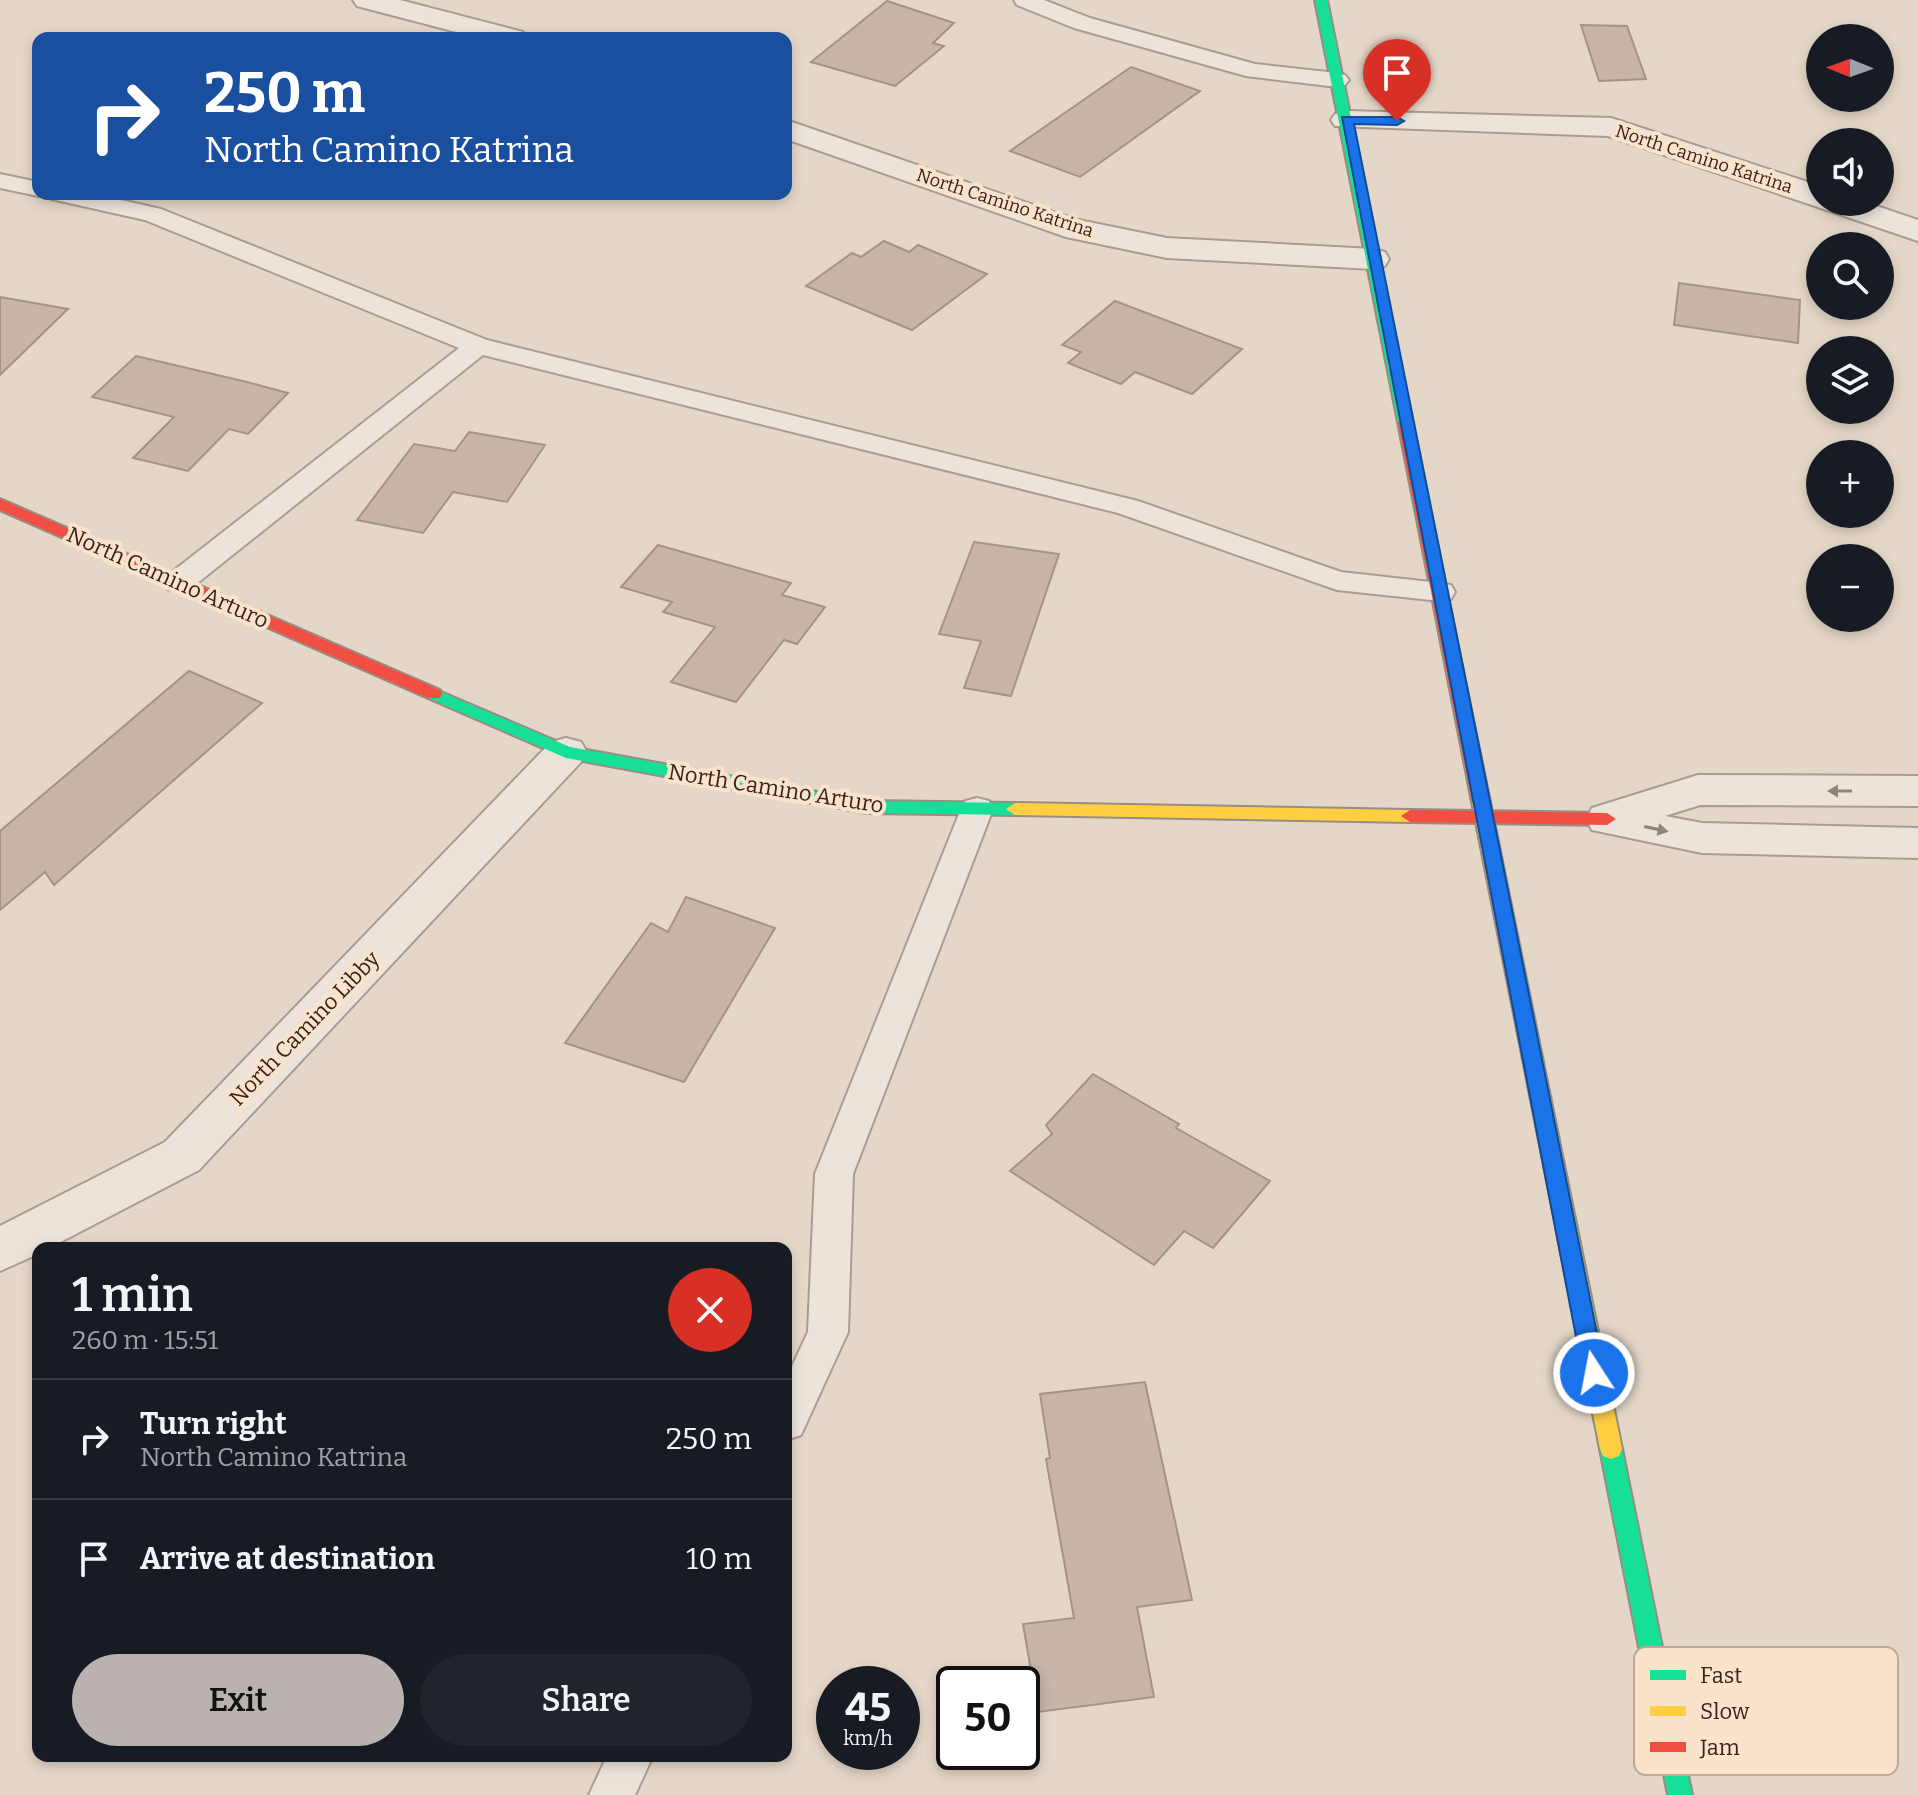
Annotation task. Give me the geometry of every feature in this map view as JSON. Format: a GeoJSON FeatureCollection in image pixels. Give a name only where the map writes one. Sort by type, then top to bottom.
{"type":"FeatureCollection","features":[{"type":"Feature","properties":{"kind":"main road"},"geometry":{"type":"LineString","coordinates":[[1321,0],[1650,1647]]}},
{"type":"Feature","properties":{"kind":"main road","name":"North Camino Arturo"},"geometry":{"type":"LineString","coordinates":[[0,504],[566,752],[867,807],[1607,819]]}},
{"type":"Feature","properties":{"kind":"main road"},"geometry":{"type":"LineString","coordinates":[[1676,1775],[1680,1795]]}},
{"type":"Feature","properties":{"kind":"street"},"geometry":{"type":"LineString","coordinates":[[367,0],[490,32]]}},
{"type":"Feature","properties":{"kind":"street","name":"North Camino Katrina"},"geometry":{"type":"LineString","coordinates":[[1346,120],[1611,127],[1806,192]]}},
{"type":"Feature","properties":{"kind":"street","name":"North Camino Katrina"},"geometry":{"type":"LineString","coordinates":[[792,131],[1066,227],[1167,248],[1373,259]]}},
{"type":"Feature","properties":{"kind":"street"},"geometry":{"type":"LineString","coordinates":[[1875,216],[1918,231]]}},
{"type":"Feature","properties":{"kind":"street","name":"North Camino Libby"},"geometry":{"type":"LineString","coordinates":[[0,1250],[182,1156],[566,752]]}},
{"type":"Feature","properties":{"kind":"street","name":"North Camino Arturo"},"geometry":{"type":"LineString","coordinates":[[1607,819],[1698,790],[1918,791]]}},
{"type":"Feature","properties":{"kind":"street","name":"North Camino Arturo"},"geometry":{"type":"LineString","coordinates":[[1607,819],[1702,838],[1918,843]]}},
{"type":"Feature","properties":{"kind":"lane"},"geometry":{"type":"LineString","coordinates":[[1025,0],[1082,23],[1254,71],[1337,80]]}},
{"type":"Feature","properties":{"kind":"lane"},"geometry":{"type":"LineString","coordinates":[[0,181],[32,188]]}},
{"type":"Feature","properties":{"kind":"lane"},"geometry":{"type":"LineString","coordinates":[[88,200],[152,214],[478,346],[1128,507],[1337,581],[1440,592]]}},
{"type":"Feature","properties":{"kind":"lane"},"geometry":{"type":"LineString","coordinates":[[179,582],[478,346]]}},
{"type":"Feature","properties":{"kind":"lane"},"geometry":{"type":"LineString","coordinates":[[792,1409],[828,1332],[834,1174],[977,809]]}},
{"type":"Feature","properties":{"kind":"lane"},"geometry":{"type":"LineString","coordinates":[[612,1795],[627,1762]]}},
{"type":"Feature","properties":{"kind":"building"},"geometry":{"type":"Polygon","coordinates":[[[887,1],[954,23],[933,43],[944,46],[895,86],[811,62],[887,1]]]}},
{"type":"Feature","properties":{"kind":"building"},"geometry":{"type":"Polygon","coordinates":[[[1581,25],[1627,26],[1646,79],[1599,81],[1581,25]]]}},
{"type":"Feature","properties":{"kind":"building"},"geometry":{"type":"Polygon","coordinates":[[[1131,67],[1200,91],[1080,177],[1010,151],[1131,67]]]}},
{"type":"Feature","properties":{"kind":"building"},"geometry":{"type":"Polygon","coordinates":[[[884,241],[909,252],[918,245],[987,274],[912,330],[806,286],[852,253],[861,257],[884,241]]]}},
{"type":"Feature","properties":{"kind":"building"},"geometry":{"type":"Polygon","coordinates":[[[1679,283],[1800,300],[1798,343],[1674,325],[1679,283]]]}},
{"type":"Feature","properties":{"kind":"building"},"geometry":{"type":"Polygon","coordinates":[[[0,297],[68,309],[0,375],[0,297]]]}},
{"type":"Feature","properties":{"kind":"building"},"geometry":{"type":"Polygon","coordinates":[[[1115,301],[1242,349],[1192,394],[1135,372],[1121,384],[1068,363],[1081,352],[1062,345],[1115,301]]]}},
{"type":"Feature","properties":{"kind":"building"},"geometry":{"type":"Polygon","coordinates":[[[136,356],[288,393],[248,434],[229,429],[188,471],[133,458],[174,417],[92,397],[136,356]]]}},
{"type":"Feature","properties":{"kind":"building"},"geometry":{"type":"Polygon","coordinates":[[[469,432],[545,445],[507,502],[453,492],[423,533],[357,520],[414,444],[455,451],[469,432]]]}},
{"type":"Feature","properties":{"kind":"building"},"geometry":{"type":"Polygon","coordinates":[[[974,542],[1059,554],[1011,696],[964,688],[981,641],[939,634],[974,542]]]}},
{"type":"Feature","properties":{"kind":"building"},"geometry":{"type":"Polygon","coordinates":[[[658,545],[791,583],[782,595],[825,607],[797,644],[784,640],[736,702],[671,682],[715,627],[663,612],[672,602],[621,587],[658,545]]]}},
{"type":"Feature","properties":{"kind":"building"},"geometry":{"type":"Polygon","coordinates":[[[189,671],[262,703],[54,885],[45,872],[0,910],[0,831],[189,671]]]}},
{"type":"Feature","properties":{"kind":"building"},"geometry":{"type":"Polygon","coordinates":[[[686,897],[775,928],[684,1082],[565,1043],[651,923],[668,932],[686,897]]]}},
{"type":"Feature","properties":{"kind":"building"},"geometry":{"type":"Polygon","coordinates":[[[1093,1074],[1179,1124],[1176,1128],[1270,1181],[1213,1248],[1184,1231],[1154,1265],[1010,1171],[1052,1134],[1046,1125],[1093,1074]]]}},
{"type":"Feature","properties":{"kind":"building"},"geometry":{"type":"Polygon","coordinates":[[[1145,1382],[1192,1600],[1137,1607],[1154,1697],[1040,1712],[1040,1666],[1030,1666],[1023,1624],[1074,1618],[1046,1459],[1050,1458],[1040,1394],[1145,1382]]]}},
{"type":"Feature","properties":{"kind":"traffic: fast"},"geometry":{"type":"LineString","coordinates":[[1321,0],[1405,422]]}},
{"type":"Feature","properties":{"kind":"traffic: fast"},"geometry":{"type":"LineString","coordinates":[[434,694],[566,752],[867,807],[1015,809]]}},
{"type":"Feature","properties":{"kind":"traffic: fast"},"geometry":{"type":"LineString","coordinates":[[1611,1449],[1650,1647]]}},
{"type":"Feature","properties":{"kind":"traffic: fast"},"geometry":{"type":"LineString","coordinates":[[1676,1775],[1680,1795]]}},
{"type":"Feature","properties":{"kind":"traffic: slow"},"geometry":{"type":"LineString","coordinates":[[1481,802],[1611,1449]]}},
{"type":"Feature","properties":{"kind":"traffic: slow"},"geometry":{"type":"LineString","coordinates":[[1015,809],[1410,816]]}},
{"type":"Feature","properties":{"kind":"traffic: jam"},"geometry":{"type":"LineString","coordinates":[[1405,422],[1481,802]]}},
{"type":"Feature","properties":{"kind":"traffic: jam"},"geometry":{"type":"LineString","coordinates":[[0,504],[434,694]]}},
{"type":"Feature","properties":{"kind":"traffic: jam"},"geometry":{"type":"LineString","coordinates":[[1410,816],[1607,819]]}},
{"type":"Feature","properties":{"kind":"route"},"geometry":{"type":"LineString","coordinates":[[1397,121],[1346,120],[1594,1373]]}}]}
